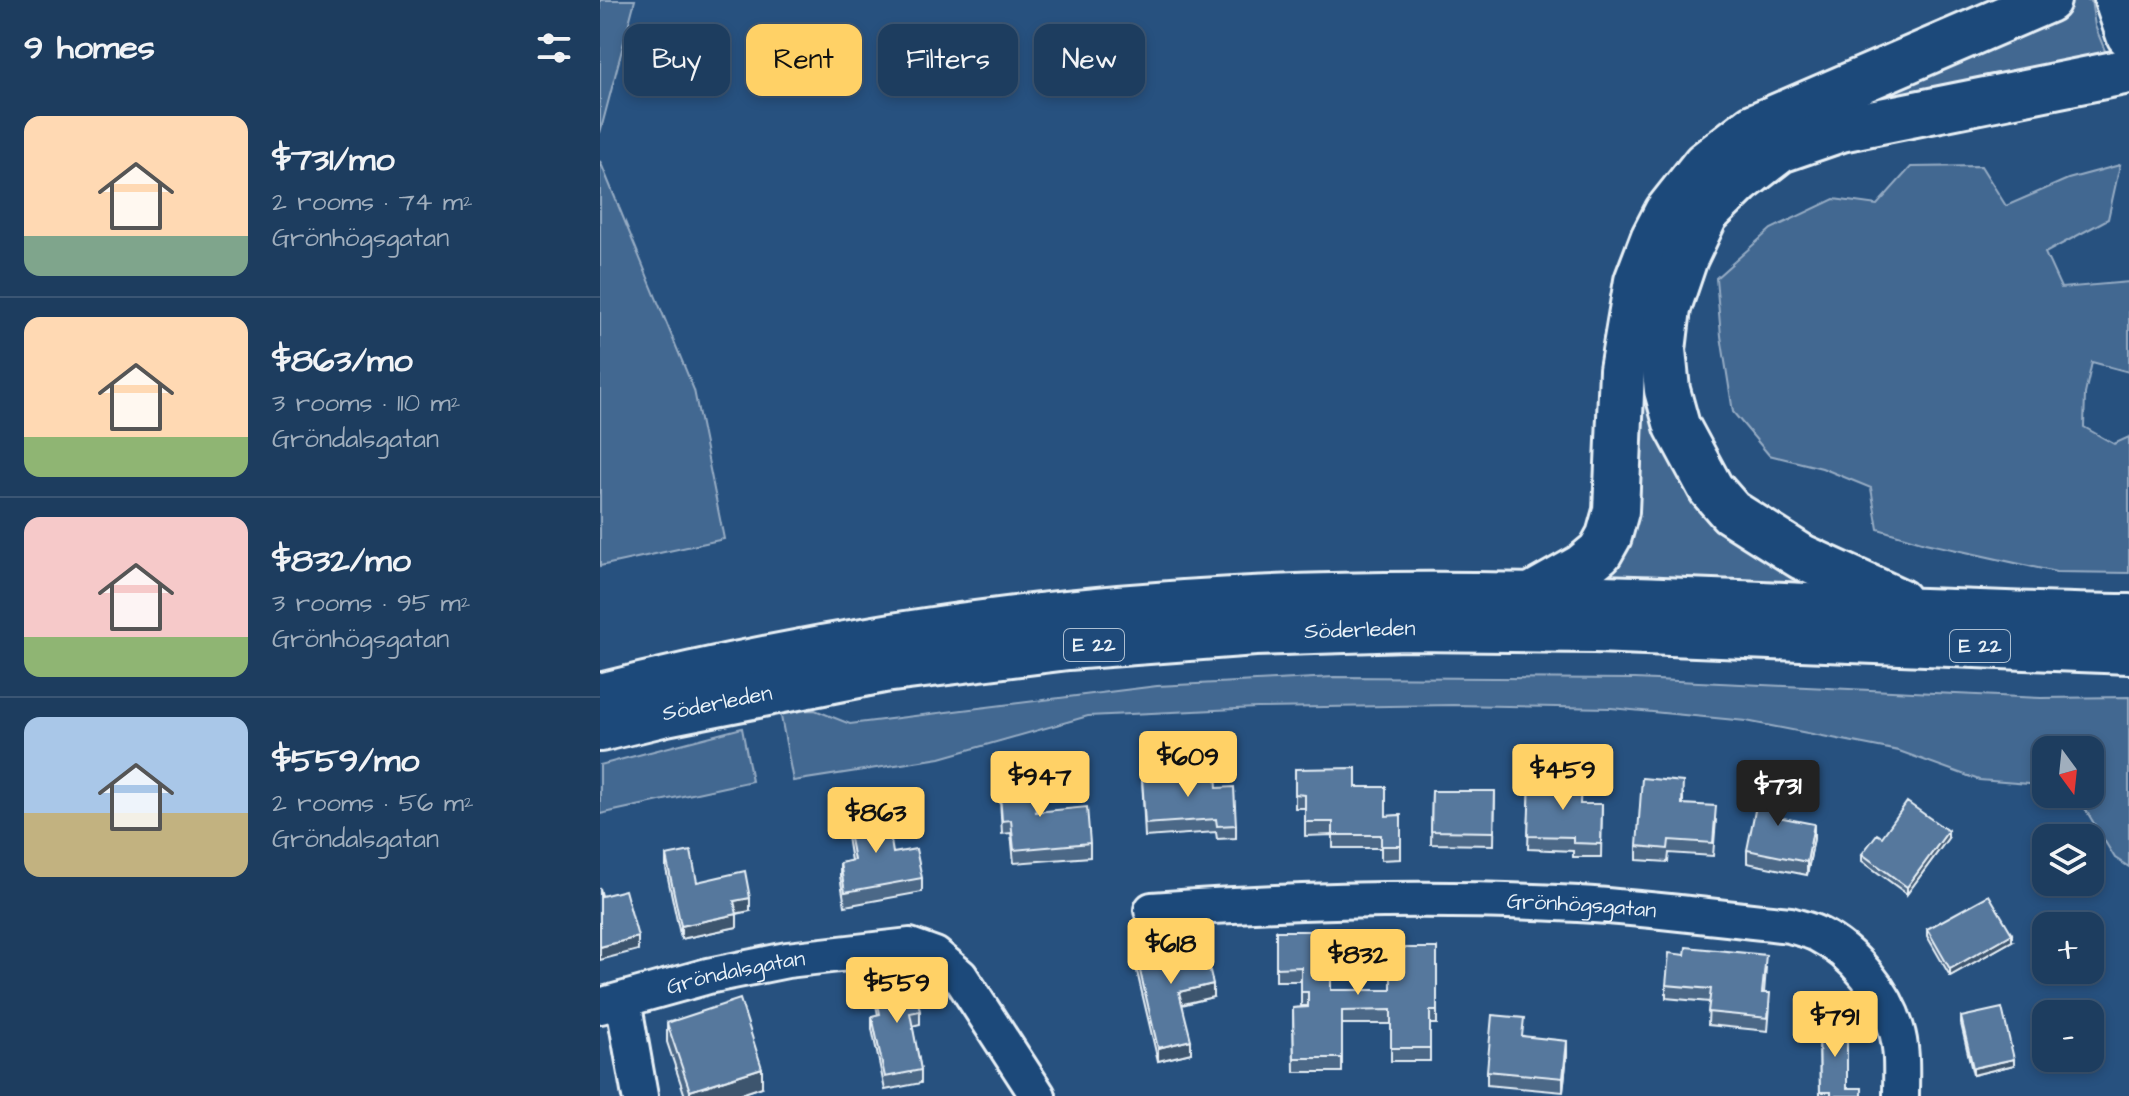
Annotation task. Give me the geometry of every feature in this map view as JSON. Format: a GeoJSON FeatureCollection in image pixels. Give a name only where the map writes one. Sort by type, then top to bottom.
{"type":"FeatureCollection","features":[{"type":"Feature","properties":{"kind":"main road"},"geometry":{"type":"LineString","coordinates":[[1964,38],[2009,0]]}},
{"type":"Feature","properties":{"kind":"main road"},"geometry":{"type":"LineString","coordinates":[[1529,597],[1582,567],[1600,552],[1609,536],[1616,511],[1622,370],[1637,281],[1667,212],[1705,164],[1753,127],[2048,0]]}},
{"type":"Feature","properties":{"kind":"main road"},"geometry":{"type":"LineString","coordinates":[[2117,0],[2129,35]]}},
{"type":"Feature","properties":{"kind":"main road"},"geometry":{"type":"LineString","coordinates":[[1920,610],[1802,557],[1731,512],[1711,489],[1677,426],[1664,364],[1668,308],[1685,258],[1706,214],[1740,181],[1780,150],[1841,129],[2129,71]]}},
{"type":"Feature","properties":{"kind":"main road","name":"Söderleden"},"geometry":{"type":"LineString","coordinates":[[600,696],[868,639],[1057,614],[1234,600],[1529,597],[2129,617]]}},
{"type":"Feature","properties":{"kind":"main road","name":"Söderleden"},"geometry":{"type":"LineString","coordinates":[[600,729],[884,670],[1068,647],[1255,633],[1407,628],[1595,630],[2129,651]]}},
{"type":"Feature","properties":{"kind":"street","name":"Grönhögsgatan"},"geometry":{"type":"LineString","coordinates":[[1152,910],[1357,900],[1578,904],[1790,925],[1818,934],[1840,949],[1883,998],[1897,1029],[1901,1096]]}},
{"type":"Feature","properties":{"kind":"street","name":"Gröndalsgatan"},"geometry":{"type":"LineString","coordinates":[[611,1003],[708,976],[787,960],[910,946],[935,955],[960,976],[1038,1096]]}},
{"type":"Feature","properties":{"kind":"street"},"geometry":{"type":"LineString","coordinates":[[611,1003],[640,1096]]}},
{"type":"Feature","properties":{"kind":"shaded area"},"geometry":{"type":"Polygon","coordinates":[[[600,0],[635,0],[629,24],[624,24],[624,42],[600,133],[600,0]]]}},
{"type":"Feature","properties":{"kind":"shaded area"},"geometry":{"type":"Polygon","coordinates":[[[2075,0],[2091,0],[2095,26],[2108,58],[1857,115],[1794,135],[1758,154],[1718,186],[1707,197],[1675,250],[1657,310],[1652,372],[1656,402],[1674,461],[1707,505],[1745,539],[1788,566],[1838,589],[1592,584],[1623,551],[1632,527],[1637,357],[1646,297],[1660,249],[1691,195],[1740,153],[1783,126],[1955,65],[2033,26],[2075,0]]]}},
{"type":"Feature","properties":{"kind":"shaded area"},"geometry":{"type":"Polygon","coordinates":[[[600,161],[694,390],[724,539],[600,566],[600,161]]]}},
{"type":"Feature","properties":{"kind":"shaded area"},"geometry":{"type":"Polygon","coordinates":[[[2120,165],[2108,219],[2045,253],[2061,288],[2129,282],[2129,372],[2092,362],[2085,394],[2084,427],[2114,444],[2129,437],[2129,573],[2056,572],[1925,543],[1878,529],[1871,488],[1822,468],[1769,455],[1733,412],[1716,278],[1771,229],[1834,199],[1877,205],[1911,167],[1981,166],[2006,206],[2068,179],[2120,165]]]}},
{"type":"Feature","properties":{"kind":"shaded area"},"geometry":{"type":"Polygon","coordinates":[[[1334,677],[1635,679],[2041,698],[2129,697],[2129,867],[2115,858],[2104,840],[2104,824],[2094,824],[2085,808],[2104,808],[2104,736],[2032,736],[2032,784],[1979,780],[1899,751],[1746,721],[1611,708],[1453,705],[1257,708],[1088,716],[940,758],[793,781],[780,711],[815,710],[850,724],[1157,686],[1334,677]]]}},
{"type":"Feature","properties":{"kind":"shaded area"},"geometry":{"type":"Polygon","coordinates":[[[742,728],[752,781],[600,814],[600,765],[742,728]]]}},
{"type":"Feature","properties":{"kind":"building"},"geometry":{"type":"Polygon","coordinates":[[[1356,768],[1356,787],[1386,787],[1386,816],[1401,815],[1401,846],[1381,846],[1381,835],[1333,835],[1333,822],[1305,822],[1305,795],[1295,794],[1295,769],[1356,768]]]}},
{"type":"Feature","properties":{"kind":"building"},"geometry":{"type":"Polygon","coordinates":[[[1216,771],[1217,788],[1234,787],[1236,825],[1217,826],[1216,819],[1145,824],[1142,777],[1216,771]]]}},
{"type":"Feature","properties":{"kind":"building"},"geometry":{"type":"Polygon","coordinates":[[[1033,778],[1036,812],[1087,807],[1090,843],[1014,850],[1011,820],[1002,821],[999,781],[1033,778]]]}},
{"type":"Feature","properties":{"kind":"building"},"geometry":{"type":"Polygon","coordinates":[[[1642,778],[1683,782],[1682,804],[1716,806],[1713,843],[1669,840],[1668,849],[1637,846],[1642,778]]]}},
{"type":"Feature","properties":{"kind":"building"},"geometry":{"type":"Polygon","coordinates":[[[1530,780],[1581,781],[1580,804],[1602,804],[1601,844],[1573,843],[1573,837],[1528,836],[1530,780]]]}},
{"type":"Feature","properties":{"kind":"building"},"geometry":{"type":"Polygon","coordinates":[[[1761,781],[1784,785],[1778,817],[1814,824],[1807,862],[1747,850],[1761,781]]]}},
{"type":"Feature","properties":{"kind":"building"},"geometry":{"type":"Polygon","coordinates":[[[1432,791],[1495,791],[1494,832],[1431,831],[1432,791]]]}},
{"type":"Feature","properties":{"kind":"building"},"geometry":{"type":"Polygon","coordinates":[[[1907,802],[1948,831],[1907,887],[1862,854],[1877,834],[1882,837],[1907,802]]]}},
{"type":"Feature","properties":{"kind":"building"},"geometry":{"type":"Polygon","coordinates":[[[886,810],[893,853],[916,849],[922,878],[845,892],[840,863],[854,860],[846,817],[886,810]]]}},
{"type":"Feature","properties":{"kind":"building"},"geometry":{"type":"Polygon","coordinates":[[[691,851],[697,882],[745,871],[750,898],[734,901],[737,914],[681,926],[666,856],[691,851]]]}},
{"type":"Feature","properties":{"kind":"building"},"geometry":{"type":"Polygon","coordinates":[[[600,888],[602,896],[625,890],[638,937],[600,947],[600,888]]]}},
{"type":"Feature","properties":{"kind":"building"},"geometry":{"type":"Polygon","coordinates":[[[1989,895],[2012,934],[1950,969],[1927,929],[1989,895]]]}},
{"type":"Feature","properties":{"kind":"building"},"geometry":{"type":"Polygon","coordinates":[[[1276,931],[1319,931],[1319,963],[1331,963],[1331,990],[1391,990],[1391,948],[1437,948],[1437,1011],[1430,1011],[1430,1048],[1391,1048],[1391,1010],[1342,1011],[1342,1058],[1294,1058],[1293,1008],[1308,1007],[1308,992],[1301,992],[1301,967],[1276,968],[1276,931]]]}},
{"type":"Feature","properties":{"kind":"building"},"geometry":{"type":"Polygon","coordinates":[[[1169,938],[1172,952],[1204,945],[1213,984],[1179,992],[1191,1040],[1158,1048],[1134,945],[1169,938]]]}},
{"type":"Feature","properties":{"kind":"building"},"geometry":{"type":"Polygon","coordinates":[[[1686,947],[1766,955],[1762,993],[1770,993],[1768,1018],[1708,1012],[1711,989],[1666,985],[1669,953],[1685,955],[1686,947]]]}},
{"type":"Feature","properties":{"kind":"building"},"geometry":{"type":"Polygon","coordinates":[[[912,974],[920,1011],[910,1013],[921,1070],[885,1077],[872,1016],[880,1014],[874,982],[912,974]]]}},
{"type":"Feature","properties":{"kind":"building"},"geometry":{"type":"Polygon","coordinates":[[[740,999],[762,1068],[690,1091],[667,1023],[740,999]]]}},
{"type":"Feature","properties":{"kind":"building"},"geometry":{"type":"Polygon","coordinates":[[[2002,1008],[2014,1059],[1973,1068],[1961,1017],[2002,1008]]]}},
{"type":"Feature","properties":{"kind":"building"},"geometry":{"type":"Polygon","coordinates":[[[1492,1015],[1524,1018],[1522,1036],[1567,1041],[1563,1078],[1487,1071],[1492,1015]]]}},
{"type":"Feature","properties":{"kind":"building"},"geometry":{"type":"Polygon","coordinates":[[[1847,1019],[1847,1088],[1862,1088],[1862,1096],[1831,1096],[1831,1092],[1820,1092],[1819,1020],[1847,1019]]]}}]}
